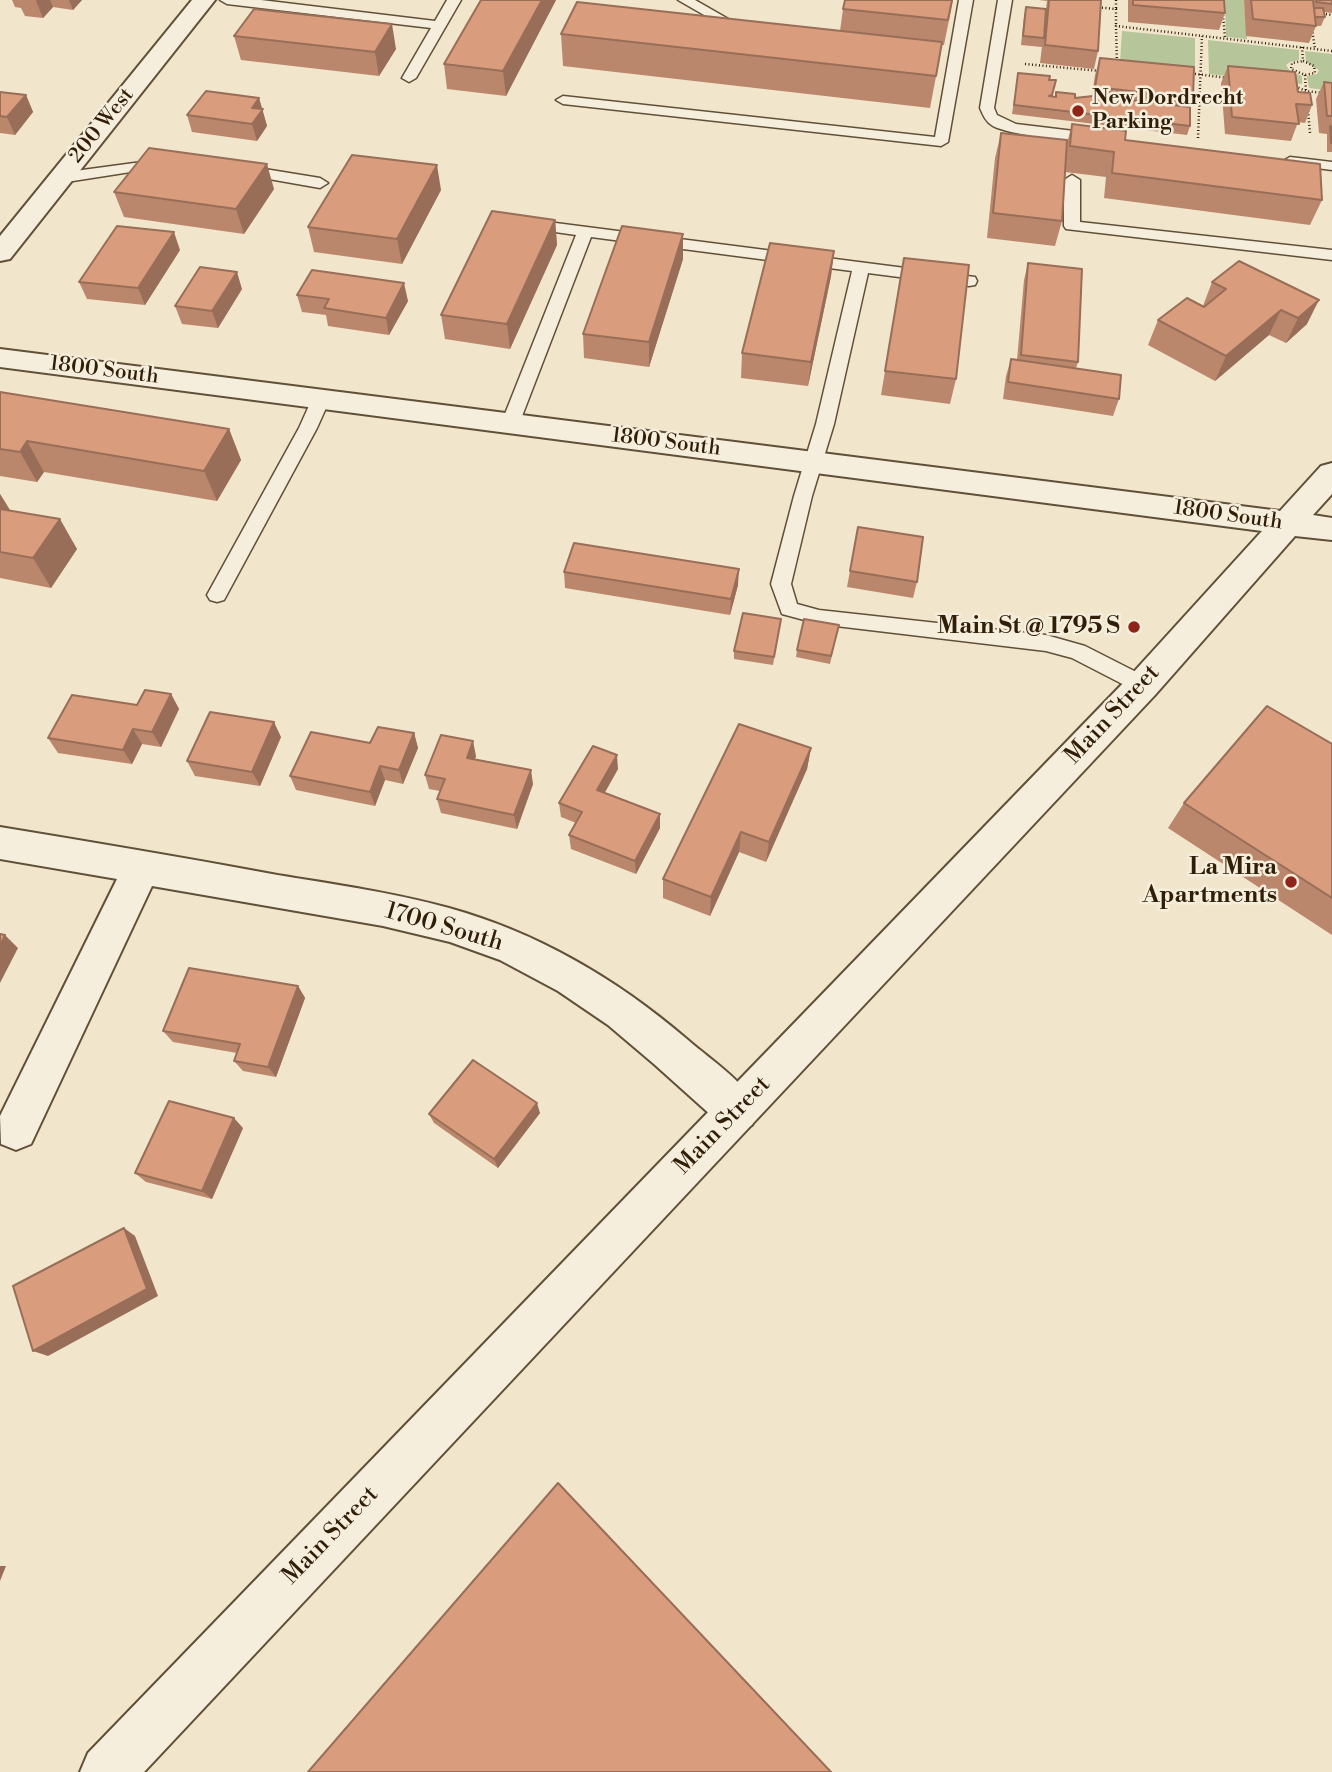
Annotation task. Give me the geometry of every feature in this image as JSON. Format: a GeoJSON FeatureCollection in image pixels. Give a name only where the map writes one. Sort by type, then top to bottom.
{"type":"FeatureCollection","features":[{"type":"Feature","properties":{"kind":"street","name":"200 West"},"geometry":{"type":"LineString","coordinates":[[0,253],[204,0]]}},
{"type":"Feature","properties":{"kind":"street","name":"1800 South"},"geometry":{"type":"LineString","coordinates":[[0,358],[1332,529]]}},
{"type":"Feature","properties":{"kind":"street","name":"Main Street"},"geometry":{"type":"LineString","coordinates":[[107,1772],[1143,685],[1332,474]]}},
{"type":"Feature","properties":{"kind":"street","name":"1700 South"},"geometry":{"type":"LineString","coordinates":[[0,843],[402,913],[475,932],[544,962],[610,1001],[679,1057],[737,1111]]}},
{"type":"Feature","properties":{"kind":"street"},"geometry":{"type":"LineString","coordinates":[[16,1129],[142,867]]}},
{"type":"Feature","properties":{"kind":"lane"},"geometry":{"type":"LineString","coordinates":[[228,0],[439,25]]}},
{"type":"Feature","properties":{"kind":"lane"},"geometry":{"type":"LineString","coordinates":[[409,78],[454,0]]}},
{"type":"Feature","properties":{"kind":"lane"},"geometry":{"type":"LineString","coordinates":[[685,0],[740,30],[759,35]]}},
{"type":"Feature","properties":{"kind":"lane"},"geometry":{"type":"LineString","coordinates":[[563,100],[941,142],[949,56],[966,0]]}},
{"type":"Feature","properties":{"kind":"lane"},"geometry":{"type":"LineString","coordinates":[[1005,0],[989,96],[989,115],[995,121],[1016,128],[1112,139]]}},
{"type":"Feature","properties":{"kind":"lane"},"geometry":{"type":"LineString","coordinates":[[1277,159],[1332,166]]}},
{"type":"Feature","properties":{"kind":"lane"},"geometry":{"type":"LineString","coordinates":[[60,178],[178,163]]}},
{"type":"Feature","properties":{"kind":"lane"},"geometry":{"type":"LineString","coordinates":[[228,168],[320,183]]}},
{"type":"Feature","properties":{"kind":"lane"},"geometry":{"type":"LineString","coordinates":[[1072,180],[1072,226],[1332,255]]}},
{"type":"Feature","properties":{"kind":"lane"},"geometry":{"type":"LineString","coordinates":[[540,226],[969,281]]}},
{"type":"Feature","properties":{"kind":"lane"},"geometry":{"type":"LineString","coordinates":[[510,424],[585,232]]}},
{"type":"Feature","properties":{"kind":"lane"},"geometry":{"type":"LineString","coordinates":[[861,268],[781,584],[789,609],[819,617],[1046,643],[1078,652],[1143,685]]}},
{"type":"Feature","properties":{"kind":"lane"},"geometry":{"type":"LineString","coordinates":[[216,595],[308,428],[321,399]]}},
{"type":"Feature","properties":{"kind":"path"},"geometry":{"type":"LineString","coordinates":[[1116,0],[1117,65]]}},
{"type":"Feature","properties":{"kind":"path"},"geometry":{"type":"LineString","coordinates":[[1090,6],[1116,9]]}},
{"type":"Feature","properties":{"kind":"path"},"geometry":{"type":"LineString","coordinates":[[1311,12],[1332,15]]}},
{"type":"Feature","properties":{"kind":"path"},"geometry":{"type":"LineString","coordinates":[[1223,13],[1225,38]]}},
{"type":"Feature","properties":{"kind":"path"},"geometry":{"type":"LineString","coordinates":[[1312,24],[1315,49]]}},
{"type":"Feature","properties":{"kind":"path"},"geometry":{"type":"LineString","coordinates":[[1116,26],[1332,51]]}},
{"type":"Feature","properties":{"kind":"path"},"geometry":{"type":"LineString","coordinates":[[1198,138],[1202,36]]}},
{"type":"Feature","properties":{"kind":"path"},"geometry":{"type":"LineString","coordinates":[[1302,47],[1303,61]]}},
{"type":"Feature","properties":{"kind":"path"},"geometry":{"type":"LineString","coordinates":[[1303,61],[1311,64],[1317,70],[1305,75],[1293,71],[1290,67],[1295,62],[1303,61]]}},
{"type":"Feature","properties":{"kind":"path"},"geometry":{"type":"LineString","coordinates":[[1014,62],[1102,71]]}},
{"type":"Feature","properties":{"kind":"path"},"geometry":{"type":"LineString","coordinates":[[1110,68],[1117,65],[1129,66]]}},
{"type":"Feature","properties":{"kind":"path"},"geometry":{"type":"LineString","coordinates":[[1177,72],[1227,78]]}},
{"type":"Feature","properties":{"kind":"path"},"geometry":{"type":"LineString","coordinates":[[1305,75],[1311,138]]}},
{"type":"Feature","properties":{"kind":"path"},"geometry":{"type":"LineString","coordinates":[[1280,84],[1332,94]]}},
{"type":"Feature","properties":{"kind":"green space"},"geometry":{"type":"Polygon","coordinates":[[[1225,0],[1244,0],[1247,39],[1226,37],[1225,0]]]}},
{"type":"Feature","properties":{"kind":"green space"},"geometry":{"type":"Polygon","coordinates":[[[1122,31],[1195,38],[1195,72],[1120,63],[1122,31]]]}},
{"type":"Feature","properties":{"kind":"green space"},"geometry":{"type":"Polygon","coordinates":[[[1208,40],[1299,50],[1299,60],[1286,65],[1290,71],[1302,76],[1302,84],[1209,74],[1208,40]]]}},
{"type":"Feature","properties":{"kind":"green space"},"geometry":{"type":"Polygon","coordinates":[[[1305,51],[1332,54],[1332,91],[1309,88],[1307,76],[1317,74],[1319,70],[1306,62],[1305,51]]]}},
{"type":"Feature","properties":{"kind":"building"},"geometry":{"type":"Polygon","coordinates":[[[481,0],[542,0],[503,71],[444,64],[481,0]]]}},
{"type":"Feature","properties":{"kind":"building"},"geometry":{"type":"Polygon","coordinates":[[[845,0],[952,0],[948,20],[843,9],[845,0]]]}},
{"type":"Feature","properties":{"kind":"building"},"geometry":{"type":"Polygon","coordinates":[[[1049,0],[1101,0],[1098,51],[1045,45],[1049,0]]]}},
{"type":"Feature","properties":{"kind":"building"},"geometry":{"type":"Polygon","coordinates":[[[1133,0],[1224,0],[1225,13],[1133,5],[1133,0]]]}},
{"type":"Feature","properties":{"kind":"building"},"geometry":{"type":"Polygon","coordinates":[[[1251,0],[1313,0],[1316,26],[1253,19],[1251,0]]]}},
{"type":"Feature","properties":{"kind":"building"},"geometry":{"type":"Polygon","coordinates":[[[1332,0],[1332,4],[1316,2],[1332,0]]]}},
{"type":"Feature","properties":{"kind":"building"},"geometry":{"type":"Polygon","coordinates":[[[577,2],[942,42],[936,76],[561,34],[577,2]]]}},
{"type":"Feature","properties":{"kind":"building","name":"New Dordrecht Parking"},"geometry":{"type":"Polygon","coordinates":[[[1026,7],[1046,9],[1044,38],[1023,36],[1026,7]]]}},
{"type":"Feature","properties":{"kind":"building"},"geometry":{"type":"Polygon","coordinates":[[[1314,8],[1323,8],[1325,17],[1315,17],[1314,8]]]}},
{"type":"Feature","properties":{"kind":"building"},"geometry":{"type":"Polygon","coordinates":[[[254,9],[392,24],[375,52],[234,36],[254,9]]]}},
{"type":"Feature","properties":{"kind":"building"},"geometry":{"type":"Polygon","coordinates":[[[1100,58],[1194,67],[1193,98],[1095,87],[1100,58]]]}},
{"type":"Feature","properties":{"kind":"building"},"geometry":{"type":"Polygon","coordinates":[[[1228,66],[1295,72],[1298,92],[1310,93],[1312,105],[1296,104],[1299,124],[1232,117],[1228,66]]]}},
{"type":"Feature","properties":{"kind":"building"},"geometry":{"type":"Polygon","coordinates":[[[1018,73],[1050,76],[1049,80],[1056,80],[1052,95],[1049,96],[1056,97],[1056,92],[1075,94],[1075,98],[1093,96],[1190,107],[1190,126],[1014,105],[1018,73]]]}},
{"type":"Feature","properties":{"kind":"building"},"geometry":{"type":"Polygon","coordinates":[[[1324,82],[1332,83],[1332,116],[1327,116],[1324,82]]]}},
{"type":"Feature","properties":{"kind":"building"},"geometry":{"type":"Polygon","coordinates":[[[206,91],[259,98],[252,108],[263,109],[252,124],[187,115],[206,91]]]}},
{"type":"Feature","properties":{"kind":"building"},"geometry":{"type":"Polygon","coordinates":[[[0,92],[26,95],[7,117],[0,116],[0,92]]]}},
{"type":"Feature","properties":{"kind":"building"},"geometry":{"type":"Polygon","coordinates":[[[1072,124],[1126,131],[1125,140],[1320,164],[1322,200],[1112,173],[1114,152],[1070,146],[1072,124]]]}},
{"type":"Feature","properties":{"kind":"building"},"geometry":{"type":"Polygon","coordinates":[[[1001,133],[1067,140],[1062,221],[993,213],[1001,133]]]}},
{"type":"Feature","properties":{"kind":"building"},"geometry":{"type":"Polygon","coordinates":[[[149,148],[267,164],[236,209],[114,192],[149,148]]]}},
{"type":"Feature","properties":{"kind":"building"},"geometry":{"type":"Polygon","coordinates":[[[352,155],[437,165],[397,239],[308,227],[352,155]]]}},
{"type":"Feature","properties":{"kind":"building"},"geometry":{"type":"Polygon","coordinates":[[[492,211],[555,220],[507,324],[441,315],[492,211]]]}},
{"type":"Feature","properties":{"kind":"building"},"geometry":{"type":"Polygon","coordinates":[[[117,226],[174,232],[138,288],[79,282],[117,226]]]}},
{"type":"Feature","properties":{"kind":"building"},"geometry":{"type":"Polygon","coordinates":[[[622,226],[683,234],[649,342],[583,334],[622,226]]]}},
{"type":"Feature","properties":{"kind":"building"},"geometry":{"type":"Polygon","coordinates":[[[770,243],[834,251],[811,362],[742,353],[770,243]]]}},
{"type":"Feature","properties":{"kind":"building"},"geometry":{"type":"Polygon","coordinates":[[[904,258],[969,265],[956,379],[885,371],[904,258]]]}},
{"type":"Feature","properties":{"kind":"building"},"geometry":{"type":"Polygon","coordinates":[[[1239,261],[1319,300],[1298,318],[1281,310],[1226,356],[1158,320],[1187,298],[1204,307],[1226,289],[1212,282],[1239,261]]]}},
{"type":"Feature","properties":{"kind":"building"},"geometry":{"type":"Polygon","coordinates":[[[1028,263],[1082,269],[1078,362],[1021,355],[1028,263]]]}},
{"type":"Feature","properties":{"kind":"building"},"geometry":{"type":"Polygon","coordinates":[[[200,267],[237,272],[212,311],[175,306],[200,267]]]}},
{"type":"Feature","properties":{"kind":"building"},"geometry":{"type":"Polygon","coordinates":[[[312,270],[404,283],[386,318],[324,308],[329,299],[297,295],[312,270]]]}},
{"type":"Feature","properties":{"kind":"building"},"geometry":{"type":"Polygon","coordinates":[[[1011,359],[1121,375],[1119,399],[1008,382],[1011,359]]]}},
{"type":"Feature","properties":{"kind":"building"},"geometry":{"type":"Polygon","coordinates":[[[0,392],[229,429],[204,471],[27,441],[20,452],[0,449],[0,392]]]}},
{"type":"Feature","properties":{"kind":"building"},"geometry":{"type":"Polygon","coordinates":[[[0,509],[60,519],[33,558],[0,552],[0,509]]]}},
{"type":"Feature","properties":{"kind":"building"},"geometry":{"type":"Polygon","coordinates":[[[858,527],[923,537],[917,582],[850,571],[858,527]]]}},
{"type":"Feature","properties":{"kind":"building"},"geometry":{"type":"Polygon","coordinates":[[[574,543],[739,569],[731,599],[564,572],[574,543]]]}},
{"type":"Feature","properties":{"kind":"building"},"geometry":{"type":"Polygon","coordinates":[[[743,613],[781,619],[774,657],[734,651],[743,613]]]}},
{"type":"Feature","properties":{"kind":"building"},"geometry":{"type":"Polygon","coordinates":[[[804,619],[839,625],[831,656],[797,650],[804,619]]]}},
{"type":"Feature","properties":{"kind":"building"},"geometry":{"type":"Polygon","coordinates":[[[145,690],[171,694],[152,732],[133,729],[123,750],[48,738],[72,695],[137,705],[145,690]]]}},
{"type":"Feature","properties":{"kind":"building","name":"La Mira Apartments"},"geometry":{"type":"Polygon","coordinates":[[[1267,706],[1332,744],[1332,898],[1184,803],[1267,706]]]}},
{"type":"Feature","properties":{"kind":"building"},"geometry":{"type":"Polygon","coordinates":[[[210,712],[274,722],[252,772],[187,761],[210,712]]]}},
{"type":"Feature","properties":{"kind":"building"},"geometry":{"type":"Polygon","coordinates":[[[739,724],[811,748],[769,842],[741,832],[711,897],[663,879],[739,724]]]}},
{"type":"Feature","properties":{"kind":"building"},"geometry":{"type":"Polygon","coordinates":[[[378,727],[414,733],[399,770],[380,766],[370,792],[290,776],[311,732],[370,743],[378,727]]]}},
{"type":"Feature","properties":{"kind":"building"},"geometry":{"type":"Polygon","coordinates":[[[441,735],[473,741],[467,758],[531,770],[514,815],[437,799],[445,779],[425,775],[441,735]]]}},
{"type":"Feature","properties":{"kind":"building"},"geometry":{"type":"Polygon","coordinates":[[[593,746],[617,755],[597,790],[660,814],[635,861],[569,835],[582,812],[559,803],[593,746]]]}},
{"type":"Feature","properties":{"kind":"building"},"geometry":{"type":"Polygon","coordinates":[[[189,968],[298,986],[268,1067],[234,1061],[240,1044],[163,1031],[189,968]]]}},
{"type":"Feature","properties":{"kind":"building"},"geometry":{"type":"Polygon","coordinates":[[[473,1060],[537,1103],[494,1159],[429,1114],[473,1060]]]}},
{"type":"Feature","properties":{"kind":"building"},"geometry":{"type":"Polygon","coordinates":[[[169,1101],[234,1118],[202,1191],[135,1173],[169,1101]]]}},
{"type":"Feature","properties":{"kind":"building"},"geometry":{"type":"Polygon","coordinates":[[[124,1228],[147,1289],[33,1351],[13,1286],[124,1228]]]}},
{"type":"Feature","properties":{"kind":"building"},"geometry":{"type":"Polygon","coordinates":[[[558,1483],[831,1772],[308,1772],[558,1483]]]}},
{"type":"Feature","properties":{"kind":"place","name":"New Dordrecht Parking"},"geometry":{"type":"Point","coordinates":[1078,111]}},
{"type":"Feature","properties":{"kind":"place","name":"Main St @ 1795 S"},"geometry":{"type":"Point","coordinates":[1134,627]}},
{"type":"Feature","properties":{"kind":"place","name":"La Mira Apartments"},"geometry":{"type":"Point","coordinates":[1291,882]}}]}
